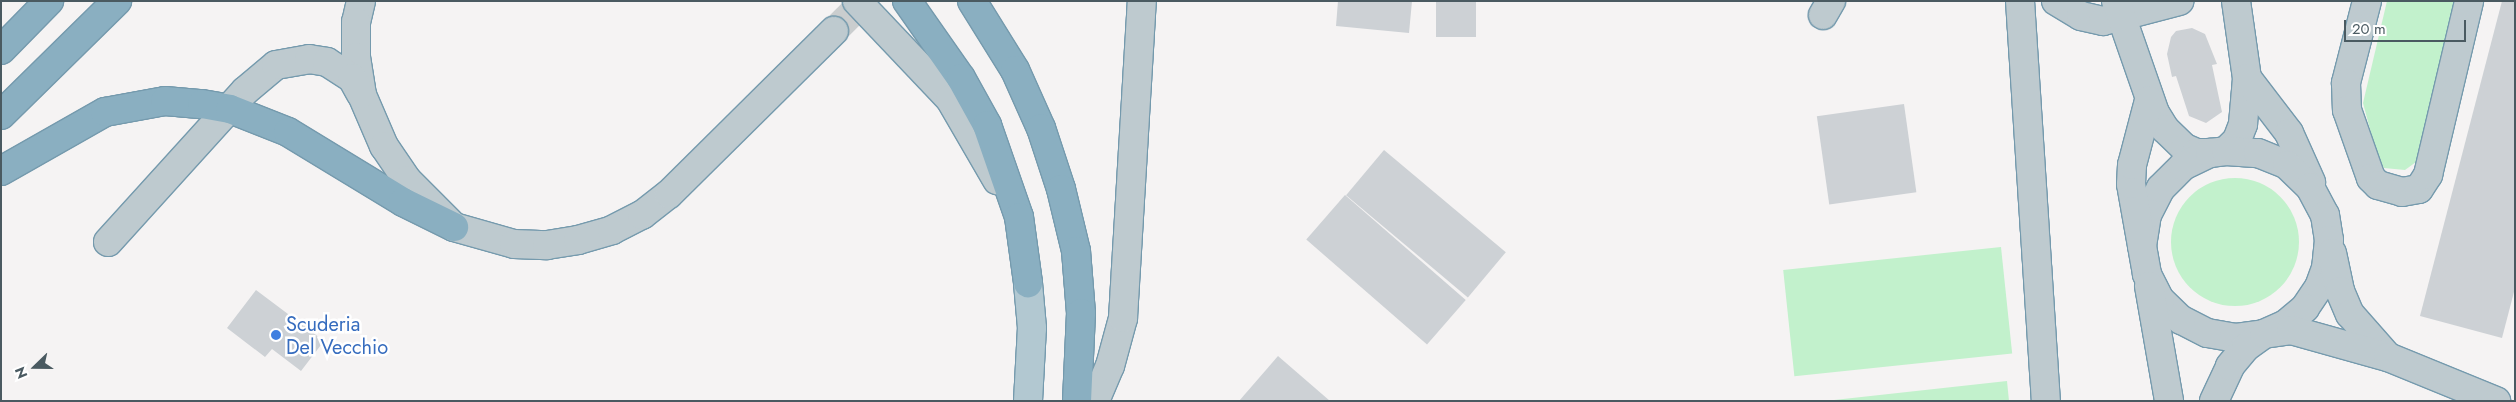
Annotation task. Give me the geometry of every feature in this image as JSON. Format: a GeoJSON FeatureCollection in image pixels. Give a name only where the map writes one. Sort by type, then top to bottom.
{"type":"FeatureCollection","features":[{"type":"Feature","properties":{"kind":"highway"},"geometry":{"type":"LineString","coordinates":[[1,50],[49,1]]}},
{"type":"Feature","properties":{"kind":"highway"},"geometry":{"type":"LineString","coordinates":[[1,115],[117,1]]}},
{"type":"Feature","properties":{"kind":"highway"},"geometry":{"type":"LineString","coordinates":[[907,1],[961,78],[987,126],[1019,217],[1028,283]]}},
{"type":"Feature","properties":{"kind":"highway"},"geometry":{"type":"LineString","coordinates":[[972,1],[1014,70],[1041,128],[1061,189],[1076,252],[1081,313],[1078,401]]}},
{"type":"Feature","properties":{"kind":"highway"},"geometry":{"type":"LineString","coordinates":[[1,171],[76,125],[112,110],[165,101],[230,109],[288,132],[403,202],[454,227]]}},
{"type":"Feature","properties":{"kind":"main road"},"geometry":{"type":"LineString","coordinates":[[1028,283],[1032,328],[1028,401]]}},
{"type":"Feature","properties":{"kind":"street"},"geometry":{"type":"LineString","coordinates":[[361,1],[356,22],[356,57],[362,95]]}},
{"type":"Feature","properties":{"kind":"street"},"geometry":{"type":"LineString","coordinates":[[857,1],[916,60],[950,99],[970,129],[993,170],[1011,215],[1028,283]]}},
{"type":"Feature","properties":{"kind":"street"},"geometry":{"type":"LineString","coordinates":[[1095,401],[1110,366],[1123,318],[1142,1]]}},
{"type":"Feature","properties":{"kind":"street"},"geometry":{"type":"LineString","coordinates":[[2020,1],[2046,401]]}},
{"type":"Feature","properties":{"kind":"street"},"geometry":{"type":"LineString","coordinates":[[2056,1],[2081,16],[2103,21],[2118,10],[2179,1]]}},
{"type":"Feature","properties":{"kind":"street"},"geometry":{"type":"LineString","coordinates":[[2142,246],[2147,215],[2161,188],[2183,166],[2218,152],[2237,140],[2243,124],[2247,78],[2236,1]]}},
{"type":"Feature","properties":{"kind":"street"},"geometry":{"type":"LineString","coordinates":[[2367,1],[2346,83],[2346,104],[2371,178],[2378,185],[2402,192],[2419,189],[2428,175],[2469,1]]}},
{"type":"Feature","properties":{"kind":"street"},"geometry":{"type":"LineString","coordinates":[[2118,10],[2149,100],[2165,129],[2175,140],[2196,153],[2258,153],[2287,165],[2310,187],[2327,227],[2326,268],[2319,287],[2305,308],[2286,324],[2264,334],[2246,347],[2230,366],[2214,401]]}},
{"type":"Feature","properties":{"kind":"street"},"geometry":{"type":"LineString","coordinates":[[108,242],[263,74],[292,60],[309,59],[340,68],[352,78],[362,95],[384,146],[432,209],[454,227],[514,244],[547,245],[612,230],[642,215],[669,194],[834,31]]}},
{"type":"Feature","properties":{"kind":"street"},"geometry":{"type":"LineString","coordinates":[[2247,78],[2289,133],[2327,227],[2340,291],[2350,314],[2388,357]]}},
{"type":"Feature","properties":{"kind":"street"},"geometry":{"type":"LineString","coordinates":[[2149,100],[2132,165],[2131,184],[2169,401]]}},
{"type":"Feature","properties":{"kind":"street"},"geometry":{"type":"LineString","coordinates":[[2147,274],[2160,300],[2181,320],[2207,333],[2236,338],[2291,330],[2388,357],[2496,401]]}},
{"type":"Feature","properties":{"kind":"green space"},"geometry":{"type":"Polygon","coordinates":[[[2387,1],[2456,1],[2421,151],[2416,162],[2405,170],[2384,168],[2378,159],[2363,103],[2387,1]]]}},
{"type":"Feature","properties":{"kind":"green space"},"geometry":{"type":"Polygon","coordinates":[[[2235,178],[2259,183],[2271,189],[2280,197],[2288,206],[2294,218],[2299,242],[2294,266],[2288,278],[2280,287],[2271,295],[2259,301],[2235,306],[2211,301],[2199,295],[2190,287],[2182,278],[2176,266],[2171,242],[2176,218],[2182,206],[2190,197],[2199,189],[2211,183],[2235,178]]]}},
{"type":"Feature","properties":{"kind":"green space"},"geometry":{"type":"Polygon","coordinates":[[[2001,247],[2012,353],[1794,376],[1783,270],[2001,247]]]}},
{"type":"Feature","properties":{"kind":"green space"},"geometry":{"type":"Polygon","coordinates":[[[2007,381],[2009,401],[1825,401],[2007,381]]]}},
{"type":"Feature","properties":{"kind":"building"},"geometry":{"type":"Polygon","coordinates":[[[1338,1],[1412,1],[1409,33],[1336,26],[1338,1]]]}},
{"type":"Feature","properties":{"kind":"building"},"geometry":{"type":"Polygon","coordinates":[[[1436,1],[1476,1],[1476,37],[1436,37],[1436,1]]]}},
{"type":"Feature","properties":{"kind":"building"},"geometry":{"type":"Polygon","coordinates":[[[2502,1],[2515,1],[2515,288],[2502,338],[2420,316],[2502,1]]]}},
{"type":"Feature","properties":{"kind":"building"},"geometry":{"type":"Polygon","coordinates":[[[2192,28],[2205,34],[2217,64],[2212,65],[2222,112],[2206,123],[2189,116],[2176,76],[2172,77],[2167,54],[2171,37],[2176,31],[2192,28]]]}},
{"type":"Feature","properties":{"kind":"building"},"geometry":{"type":"Polygon","coordinates":[[[1904,104],[1916,192],[1829,204],[1817,116],[1904,104]]]}},
{"type":"Feature","properties":{"kind":"building"},"geometry":{"type":"Polygon","coordinates":[[[1384,150],[1506,252],[1468,297],[1346,195],[1384,150]]]}},
{"type":"Feature","properties":{"kind":"building"},"geometry":{"type":"Polygon","coordinates":[[[1345,195],[1466,300],[1427,344],[1306,240],[1345,195]]]}},
{"type":"Feature","properties":{"kind":"building","name":"Scuderia Del Vecchio"},"geometry":{"type":"Polygon","coordinates":[[[256,290],[324,341],[301,371],[272,349],[265,357],[227,328],[256,290]]]}},
{"type":"Feature","properties":{"kind":"building"},"geometry":{"type":"Polygon","coordinates":[[[1278,356],[1330,401],[1239,401],[1278,356]]]}},
{"type":"Feature","properties":{"kind":"tunnel"},"geometry":{"type":"LineString","coordinates":[[834,31],[864,1]]}},
{"type":"Feature","properties":{"kind":"place","name":"Scuderia Del Vecchio"},"geometry":{"type":"Point","coordinates":[276,335]}}]}
